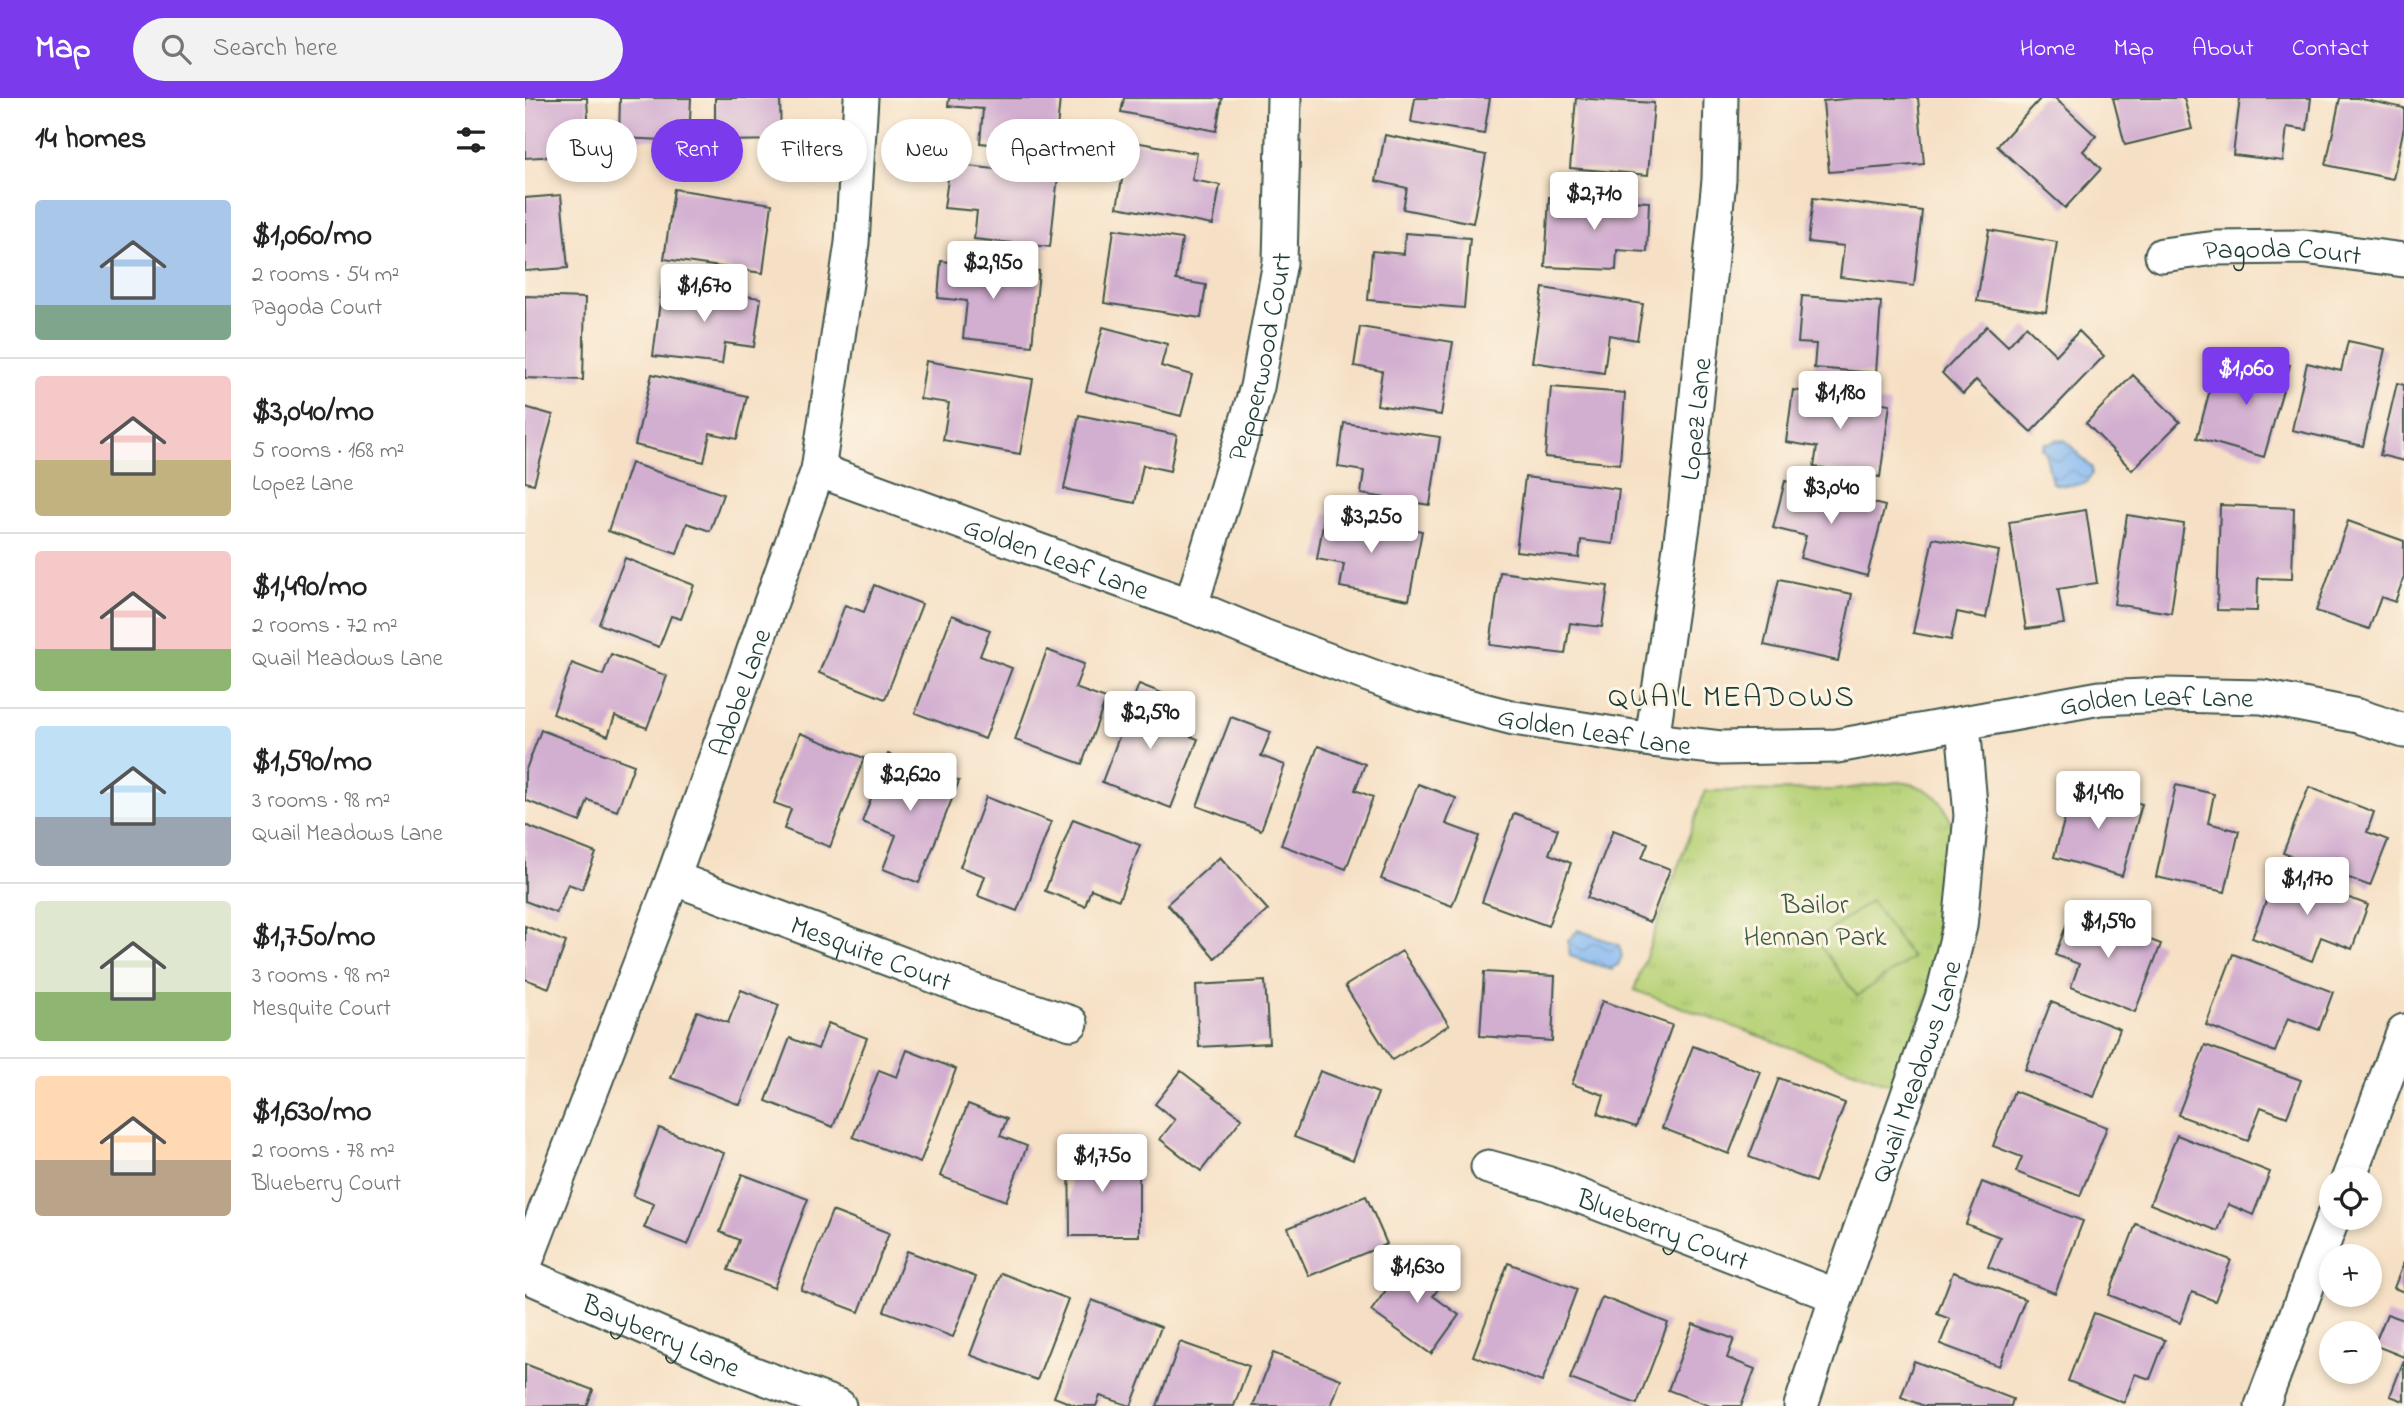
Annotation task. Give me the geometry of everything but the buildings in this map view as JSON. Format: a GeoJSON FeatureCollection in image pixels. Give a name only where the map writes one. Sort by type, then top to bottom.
{"type":"FeatureCollection","features":[{"type":"Feature","properties":{"kind":"street","name":"Adobe Lane"},"geometry":{"type":"LineString","coordinates":[[525,1264],[673,878],[818,470],[852,243],[861,98]]}},
{"type":"Feature","properties":{"kind":"street","name":"Pepperwood Court"},"geometry":{"type":"LineString","coordinates":[[1191,606],[1257,387],[1280,262],[1284,98]]}},
{"type":"Feature","properties":{"kind":"street","name":"Lopez Lane"},"geometry":{"type":"LineString","coordinates":[[1653,740],[1686,499],[1719,180],[1721,98]]}},
{"type":"Feature","properties":{"kind":"street","name":"Pagoda Court"},"geometry":{"type":"LineString","coordinates":[[2162,256],[2216,248],[2304,247],[2404,260]]}},
{"type":"Feature","properties":{"kind":"street","name":"Golden Leaf Lane"},"geometry":{"type":"LineString","coordinates":[[818,470],[1191,606],[1263,636],[1420,694],[1514,718],[1721,748],[1837,746],[2100,698],[2180,695],[2262,697],[2358,716],[2404,731]]}},
{"type":"Feature","properties":{"kind":"street","name":"Quail Meadows Lane"},"geometry":{"type":"LineString","coordinates":[[1801,1406],[1942,998],[1960,926],[1971,816],[1963,724]]}},
{"type":"Feature","properties":{"kind":"street","name":"Mesquite Court"},"geometry":{"type":"LineString","coordinates":[[673,878],[977,992],[1072,1023]]}},
{"type":"Feature","properties":{"kind":"street"},"geometry":{"type":"LineString","coordinates":[[2353,1167],[2404,1031]]}},
{"type":"Feature","properties":{"kind":"street","name":"Blueberry Court"},"geometry":{"type":"LineString","coordinates":[[1488,1167],[1546,1183],[1837,1296]]}},
{"type":"Feature","properties":{"kind":"street"},"geometry":{"type":"LineString","coordinates":[[2262,1406],[2328,1230]]}},
{"type":"Feature","properties":{"kind":"street","name":"Bayberry Lane"},"geometry":{"type":"LineString","coordinates":[[525,1275],[736,1367],[839,1406]]}},
{"type":"Feature","properties":{"kind":"green space","name":"Bailor Hennan Park"},"geometry":{"type":"Polygon","coordinates":[[[1898,782],[1928,791],[1944,807],[1951,822],[1953,859],[1934,975],[1895,1086],[1634,990],[1705,791],[1835,790],[1898,782]]]}},
{"type":"Feature","properties":{"kind":"green space"},"geometry":{"type":"Polygon","coordinates":[[[1871,901],[1912,958],[1857,996],[1816,940],[1871,901]]]}},
{"type":"Feature","properties":{"kind":"water"},"geometry":{"type":"Polygon","coordinates":[[[2057,439],[2066,441],[2092,468],[2092,475],[2086,483],[2052,483],[2045,451],[2042,449],[2045,443],[2049,444],[2057,439]]]}},
{"type":"Feature","properties":{"kind":"water"},"geometry":{"type":"Polygon","coordinates":[[[1578,930],[1619,945],[1622,956],[1618,965],[1612,970],[1570,956],[1568,941],[1578,930]]]}},
{"type":"Feature","properties":{"kind":"district","name":"QUAIL MEADOWS"},"geometry":{"type":"Point","coordinates":[1732,696]}}]}
